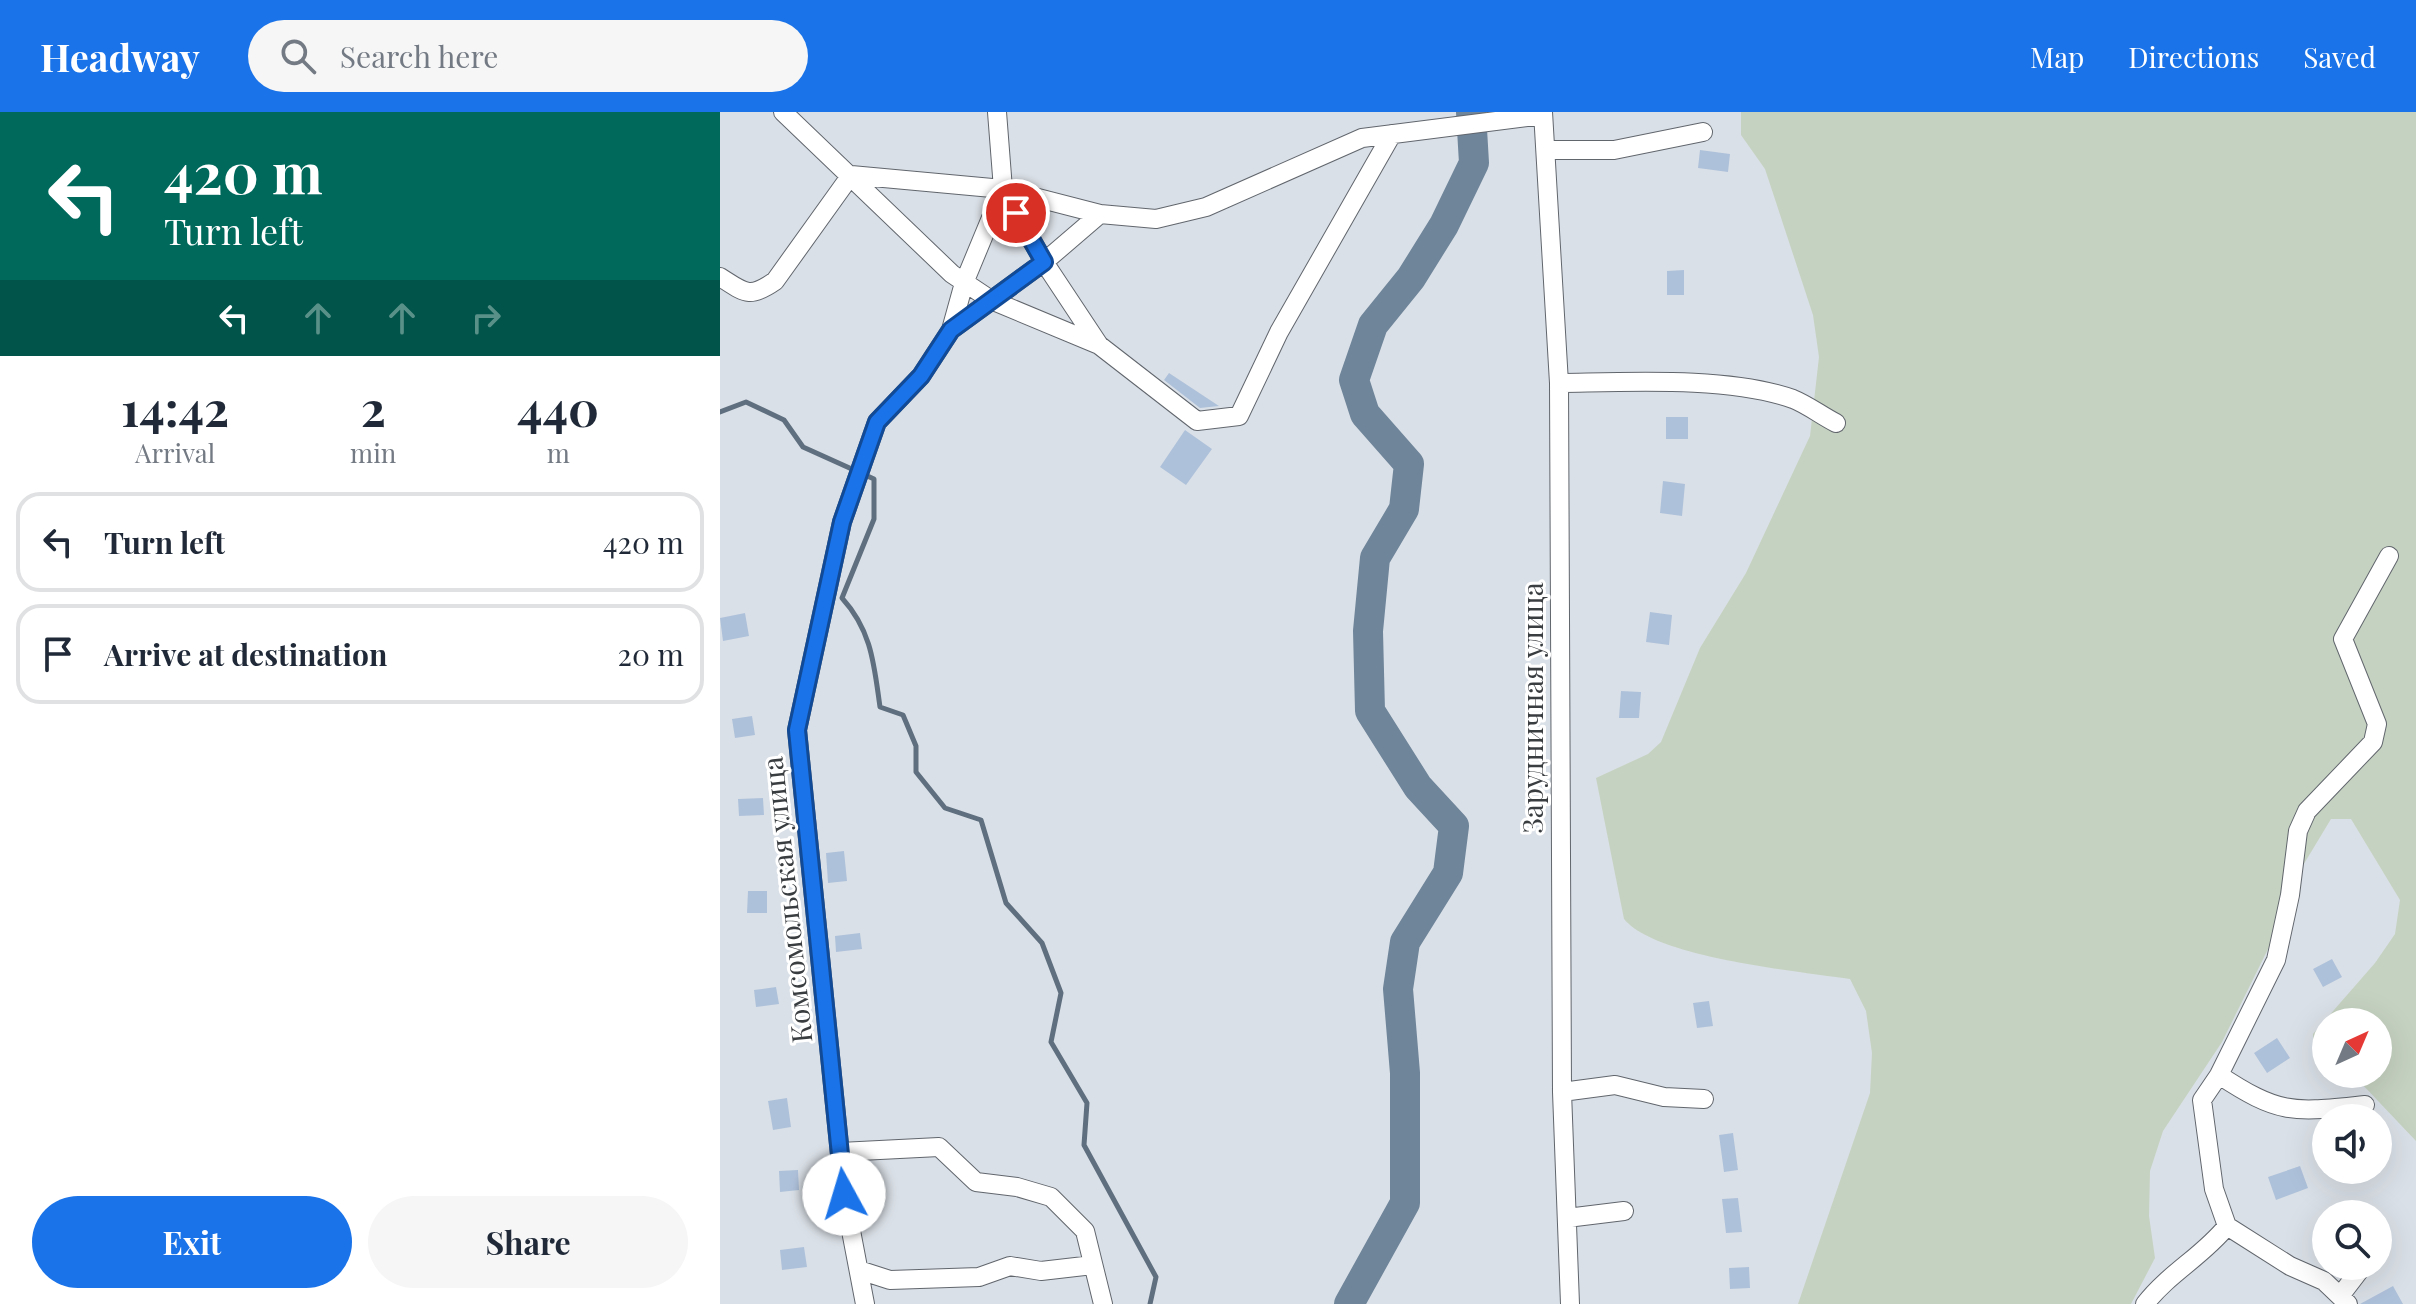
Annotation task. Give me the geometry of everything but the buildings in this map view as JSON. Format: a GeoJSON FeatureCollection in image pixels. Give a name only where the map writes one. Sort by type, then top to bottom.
{"type":"FeatureCollection","features":[{"type":"Feature","properties":{"kind":"street"},"geometry":{"type":"LineString","coordinates":[[783,112],[851,175],[916,244],[964,283],[991,300],[1099,345],[1197,421],[1239,416],[1279,332],[1392,134]]}},
{"type":"Feature","properties":{"kind":"street"},"geometry":{"type":"LineString","coordinates":[[997,112],[1003,189],[1044,262],[1099,345]]}},
{"type":"Feature","properties":{"kind":"street"},"geometry":{"type":"LineString","coordinates":[[851,175],[1003,189],[1100,214],[1156,219],[1206,207],[1362,138],[1543,113]]}},
{"type":"Feature","properties":{"kind":"street","name":"Зарудничная улица"},"geometry":{"type":"LineString","coordinates":[[1543,113],[1548,150],[1559,383],[1562,1092],[1570,1304]]}},
{"type":"Feature","properties":{"kind":"street"},"geometry":{"type":"LineString","coordinates":[[1548,150],[1614,150],[1703,132]]}},
{"type":"Feature","properties":{"kind":"street"},"geometry":{"type":"LineString","coordinates":[[720,277],[745,293],[757,293],[775,281],[851,175]]}},
{"type":"Feature","properties":{"kind":"street"},"geometry":{"type":"LineString","coordinates":[[951,330],[964,283],[1003,189]]}},
{"type":"Feature","properties":{"kind":"street","name":"Комсомольская улица"},"geometry":{"type":"LineString","coordinates":[[865,1304],[840,1152],[797,730],[842,522],[877,422],[921,376],[951,330],[1044,262],[1100,214]]}},
{"type":"Feature","properties":{"kind":"street"},"geometry":{"type":"LineString","coordinates":[[1559,383],[1686,384],[1749,390],[1793,399],[1836,423]]}},
{"type":"Feature","properties":{"kind":"street"},"geometry":{"type":"LineString","coordinates":[[2355,1280],[2344,1300],[2324,1281],[2290,1266],[2227,1226],[2214,1189],[2202,1100],[2219,1075],[2276,960],[2290,895],[2298,831],[2307,811],[2373,742],[2377,724],[2343,639],[2389,556]]}},
{"type":"Feature","properties":{"kind":"street"},"geometry":{"type":"LineString","coordinates":[[2219,1075],[2254,1098],[2295,1112],[2312,1110]]}},
{"type":"Feature","properties":{"kind":"street"},"geometry":{"type":"LineString","coordinates":[[1562,1092],[1615,1085],[1664,1097],[1704,1099]]}},
{"type":"Feature","properties":{"kind":"street"},"geometry":{"type":"LineString","coordinates":[[840,1152],[939,1147],[976,1182],[1017,1187],[1051,1197],[1085,1231],[1103,1304]]}},
{"type":"Feature","properties":{"kind":"street"},"geometry":{"type":"LineString","coordinates":[[1567,1218],[1624,1211]]}},
{"type":"Feature","properties":{"kind":"street"},"geometry":{"type":"LineString","coordinates":[[2145,1304],[2181,1266],[2212,1245],[2227,1226]]}},
{"type":"Feature","properties":{"kind":"street"},"geometry":{"type":"LineString","coordinates":[[859,1270],[890,1280],[979,1277],[1010,1266],[1041,1271],[1093,1265]]}},
{"type":"Feature","properties":{"kind":"green space"},"geometry":{"type":"Polygon","coordinates":[[[1741,112],[2416,112],[2416,1141],[2392,1116],[2392,1104],[2381,1104],[2366,1088],[2392,1088],[2392,1008],[2336,1008],[2375,963],[2395,934],[2400,900],[2351,819],[2331,819],[2282,900],[2269,947],[2222,1042],[2163,1131],[2150,1171],[2149,1216],[2155,1258],[2131,1304],[1798,1304],[1870,1093],[1872,1053],[1866,1011],[1850,979],[1764,967],[1696,953],[1666,944],[1641,932],[1624,919],[1596,778],[1648,754],[1661,742],[1700,648],[1746,573],[1810,436],[1819,357],[1813,315],[1765,169],[1741,135],[1741,112]]]}},
{"type":"Feature","properties":{"kind":"waterway"},"geometry":{"type":"LineString","coordinates":[[1349,1304],[1405,1203],[1405,1073],[1398,989],[1405,942],[1448,873],[1454,826],[1418,787],[1370,711],[1368,631],[1375,558],[1404,509],[1409,464],[1365,414],[1354,380],[1373,325],[1411,278],[1444,225],[1474,163],[1471,112]]}},
{"type":"Feature","properties":{"kind":"waterway"},"geometry":{"type":"LineString","coordinates":[[720,412],[746,402],[784,420],[803,447],[854,470]]}},
{"type":"Feature","properties":{"kind":"waterway"},"geometry":{"type":"LineString","coordinates":[[863,474],[874,479],[874,519],[842,598],[866,636],[880,707],[903,715],[916,746],[916,772],[945,808],[981,820],[1006,903],[1042,943],[1061,993],[1051,1042],[1087,1103],[1084,1145],[1156,1277],[1150,1304]]}},
{"type":"Feature","properties":{"kind":"route"},"geometry":{"type":"LineString","coordinates":[[844,1194],[797,730],[842,522],[877,422],[921,376],[951,330],[1044,262],[1016,213]]}}]}
